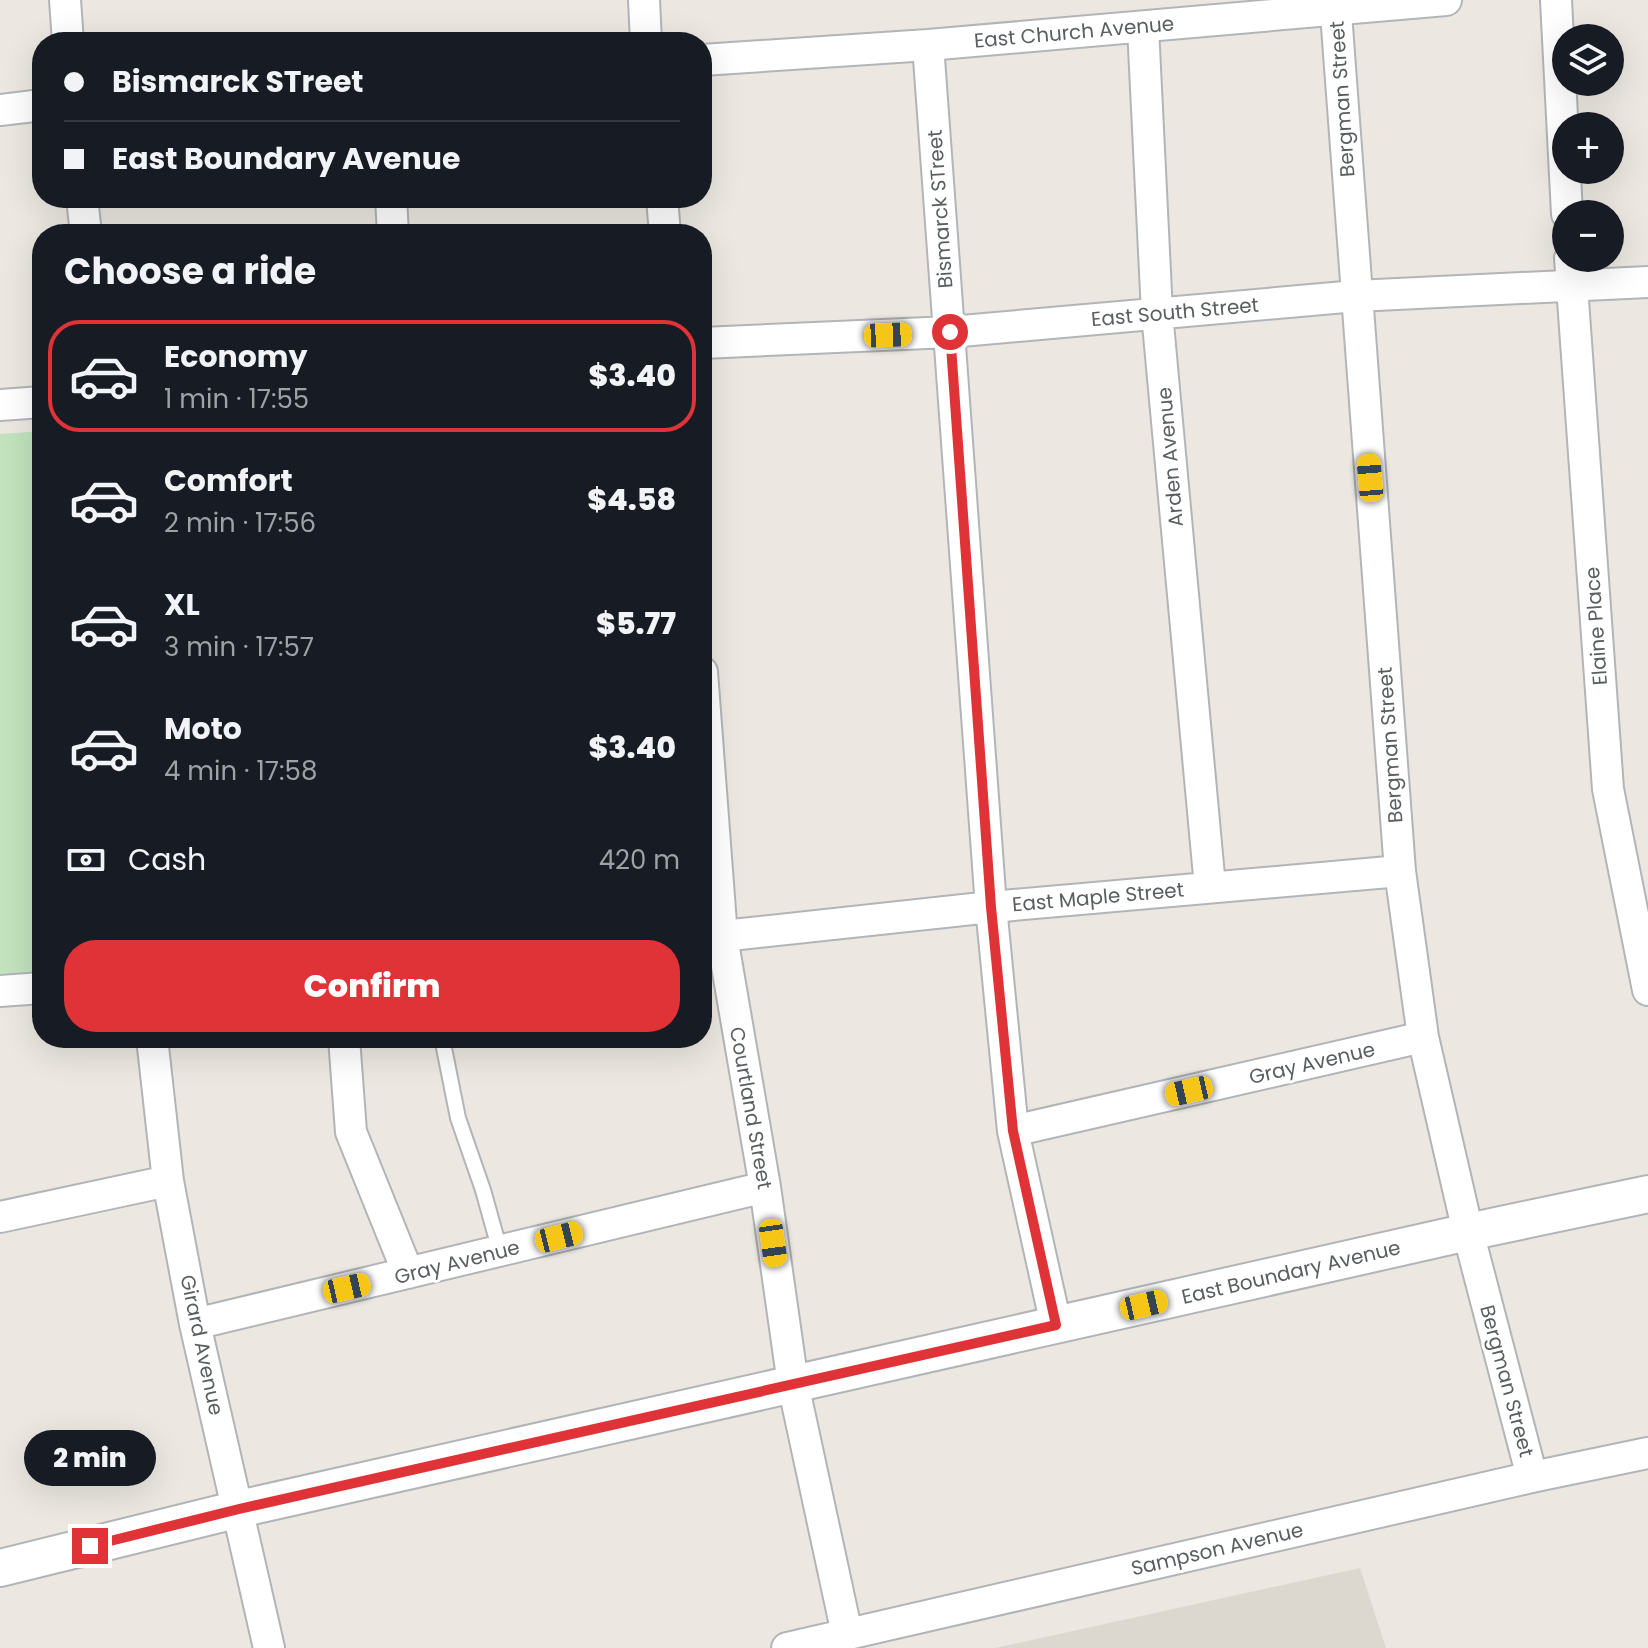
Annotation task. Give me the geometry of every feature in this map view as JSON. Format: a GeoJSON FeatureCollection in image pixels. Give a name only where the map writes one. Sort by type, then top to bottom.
{"type":"FeatureCollection","features":[{"type":"Feature","properties":{"kind":"street"},"geometry":{"type":"LineString","coordinates":[[65,0],[67,32]]}},
{"type":"Feature","properties":{"kind":"street"},"geometry":{"type":"LineString","coordinates":[[644,0],[646,32]]}},
{"type":"Feature","properties":{"kind":"street","name":"East Church Avenue"},"geometry":{"type":"LineString","coordinates":[[712,59],[1143,27],[1336,4],[1446,0]]}},
{"type":"Feature","properties":{"kind":"street"},"geometry":{"type":"LineString","coordinates":[[1556,0],[1566,200]]}},
{"type":"Feature","properties":{"kind":"street","name":"Bergman Street"},"geometry":{"type":"LineString","coordinates":[[1336,4],[1400,871],[1423,1037],[1468,1232],[1532,1477]]}},
{"type":"Feature","properties":{"kind":"street","name":"Arden Avenue"},"geometry":{"type":"LineString","coordinates":[[1143,27],[1157,313],[1210,887]]}},
{"type":"Feature","properties":{"kind":"street","name":"Bismarck STreet"},"geometry":{"type":"LineString","coordinates":[[928,45],[991,907],[1013,1131],[1056,1325]]}},
{"type":"Feature","properties":{"kind":"street"},"geometry":{"type":"LineString","coordinates":[[0,110],[32,106]]}},
{"type":"Feature","properties":{"kind":"street","name":"East South Street"},"geometry":{"type":"LineString","coordinates":[[712,343],[950,332],[1356,296],[1571,273],[1648,282]]}},
{"type":"Feature","properties":{"kind":"street","name":"Elaine Place"},"geometry":{"type":"LineString","coordinates":[[1571,273],[1608,789],[1648,990]]}},
{"type":"Feature","properties":{"kind":"street"},"geometry":{"type":"LineString","coordinates":[[0,405],[32,403]]}},
{"type":"Feature","properties":{"kind":"street","name":"East Maple Street"},"geometry":{"type":"LineString","coordinates":[[712,938],[991,907],[1400,871]]}},
{"type":"Feature","properties":{"kind":"street","name":"Courtland Street"},"geometry":{"type":"LineString","coordinates":[[712,938],[765,1187],[793,1384],[847,1634]]}},
{"type":"Feature","properties":{"kind":"street"},"geometry":{"type":"LineString","coordinates":[[0,991],[32,989]]}},
{"type":"Feature","properties":{"kind":"street","name":"Gray Avenue"},"geometry":{"type":"LineString","coordinates":[[1013,1131],[1423,1037]]}},
{"type":"Feature","properties":{"kind":"street","name":"Girard Avenue"},"geometry":{"type":"LineString","coordinates":[[153,1048],[168,1181],[195,1324],[269,1648]]}},
{"type":"Feature","properties":{"kind":"street"},"geometry":{"type":"LineString","coordinates":[[345,1048],[351,1132],[408,1273]]}},
{"type":"Feature","properties":{"kind":"street"},"geometry":{"type":"LineString","coordinates":[[0,1217],[168,1181]]}},
{"type":"Feature","properties":{"kind":"street","name":"Gray Avenue"},"geometry":{"type":"LineString","coordinates":[[195,1324],[765,1187]]}},
{"type":"Feature","properties":{"kind":"street","name":"East Boundary Avenue"},"geometry":{"type":"LineString","coordinates":[[0,1568],[239,1509],[1648,1194]]}},
{"type":"Feature","properties":{"kind":"street","name":"Sampson Avenue"},"geometry":{"type":"LineString","coordinates":[[787,1648],[1648,1453]]}},
{"type":"Feature","properties":{"kind":"lane"},"geometry":{"type":"LineString","coordinates":[[444,1048],[458,1118],[500,1251]]}},
{"type":"Feature","properties":{"kind":"shaded area"},"geometry":{"type":"Polygon","coordinates":[[[1360,1568],[1386,1648],[995,1648],[1360,1568]]]}},
{"type":"Feature","properties":{"kind":"green space"},"geometry":{"type":"Polygon","coordinates":[[[32,432],[32,973],[0,975],[0,434],[32,432]]]}},
{"type":"Feature","properties":{"kind":"route"},"geometry":{"type":"LineString","coordinates":[[90,1546],[239,1509],[1056,1325],[1013,1131],[991,907],[950,332]]}}]}
